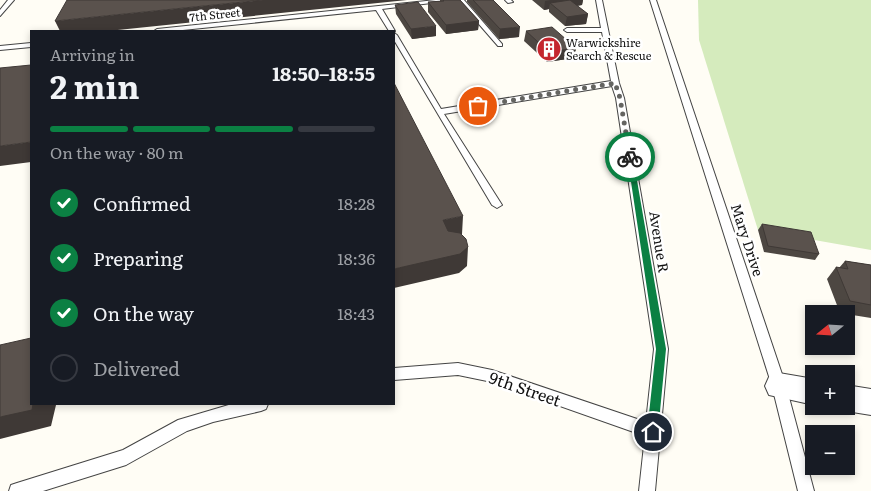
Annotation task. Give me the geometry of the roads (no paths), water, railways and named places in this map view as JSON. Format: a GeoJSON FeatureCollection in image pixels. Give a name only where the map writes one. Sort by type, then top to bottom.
{"type":"FeatureCollection","features":[{"type":"Feature","properties":{"kind":"street"},"geometry":{"type":"LineString","coordinates":[[779,386],[805,390]]}},
{"type":"Feature","properties":{"kind":"street"},"geometry":{"type":"LineString","coordinates":[[855,399],[871,402]]}},
{"type":"Feature","properties":{"kind":"lane"},"geometry":{"type":"LineString","coordinates":[[0,14],[11,0]]}},
{"type":"Feature","properties":{"kind":"lane","name":"7th Street"},"geometry":{"type":"LineString","coordinates":[[167,30],[453,0]]}},
{"type":"Feature","properties":{"kind":"lane"},"geometry":{"type":"LineString","coordinates":[[461,0],[500,45]]}},
{"type":"Feature","properties":{"kind":"lane","name":"Avenue R"},"geometry":{"type":"LineString","coordinates":[[600,0],[615,83],[620,98],[661,349],[647,491]]}},
{"type":"Feature","properties":{"kind":"lane","name":"Mary Drive"},"geometry":{"type":"LineString","coordinates":[[653,0],[779,386],[806,491]]}},
{"type":"Feature","properties":{"kind":"lane"},"geometry":{"type":"LineString","coordinates":[[378,8],[391,30]]}},
{"type":"Feature","properties":{"kind":"lane"},"geometry":{"type":"LineString","coordinates":[[566,30],[605,30]]}},
{"type":"Feature","properties":{"kind":"lane"},"geometry":{"type":"LineString","coordinates":[[395,37],[497,205]]}},
{"type":"Feature","properties":{"kind":"lane"},"geometry":{"type":"LineString","coordinates":[[0,48],[30,45]]}},
{"type":"Feature","properties":{"kind":"lane"},"geometry":{"type":"LineString","coordinates":[[439,112],[615,83]]}},
{"type":"Feature","properties":{"kind":"lane","name":"9th Street"},"geometry":{"type":"LineString","coordinates":[[395,374],[458,369],[492,376],[653,432]]}},
{"type":"Feature","properties":{"kind":"lane"},"geometry":{"type":"LineString","coordinates":[[17,491],[126,457],[183,425],[213,415],[256,405]]}},
{"type":"Feature","properties":{"kind":"place","name":"Warwickshire Search & Rescue"},"geometry":{"type":"Point","coordinates":[549,49]}}]}
